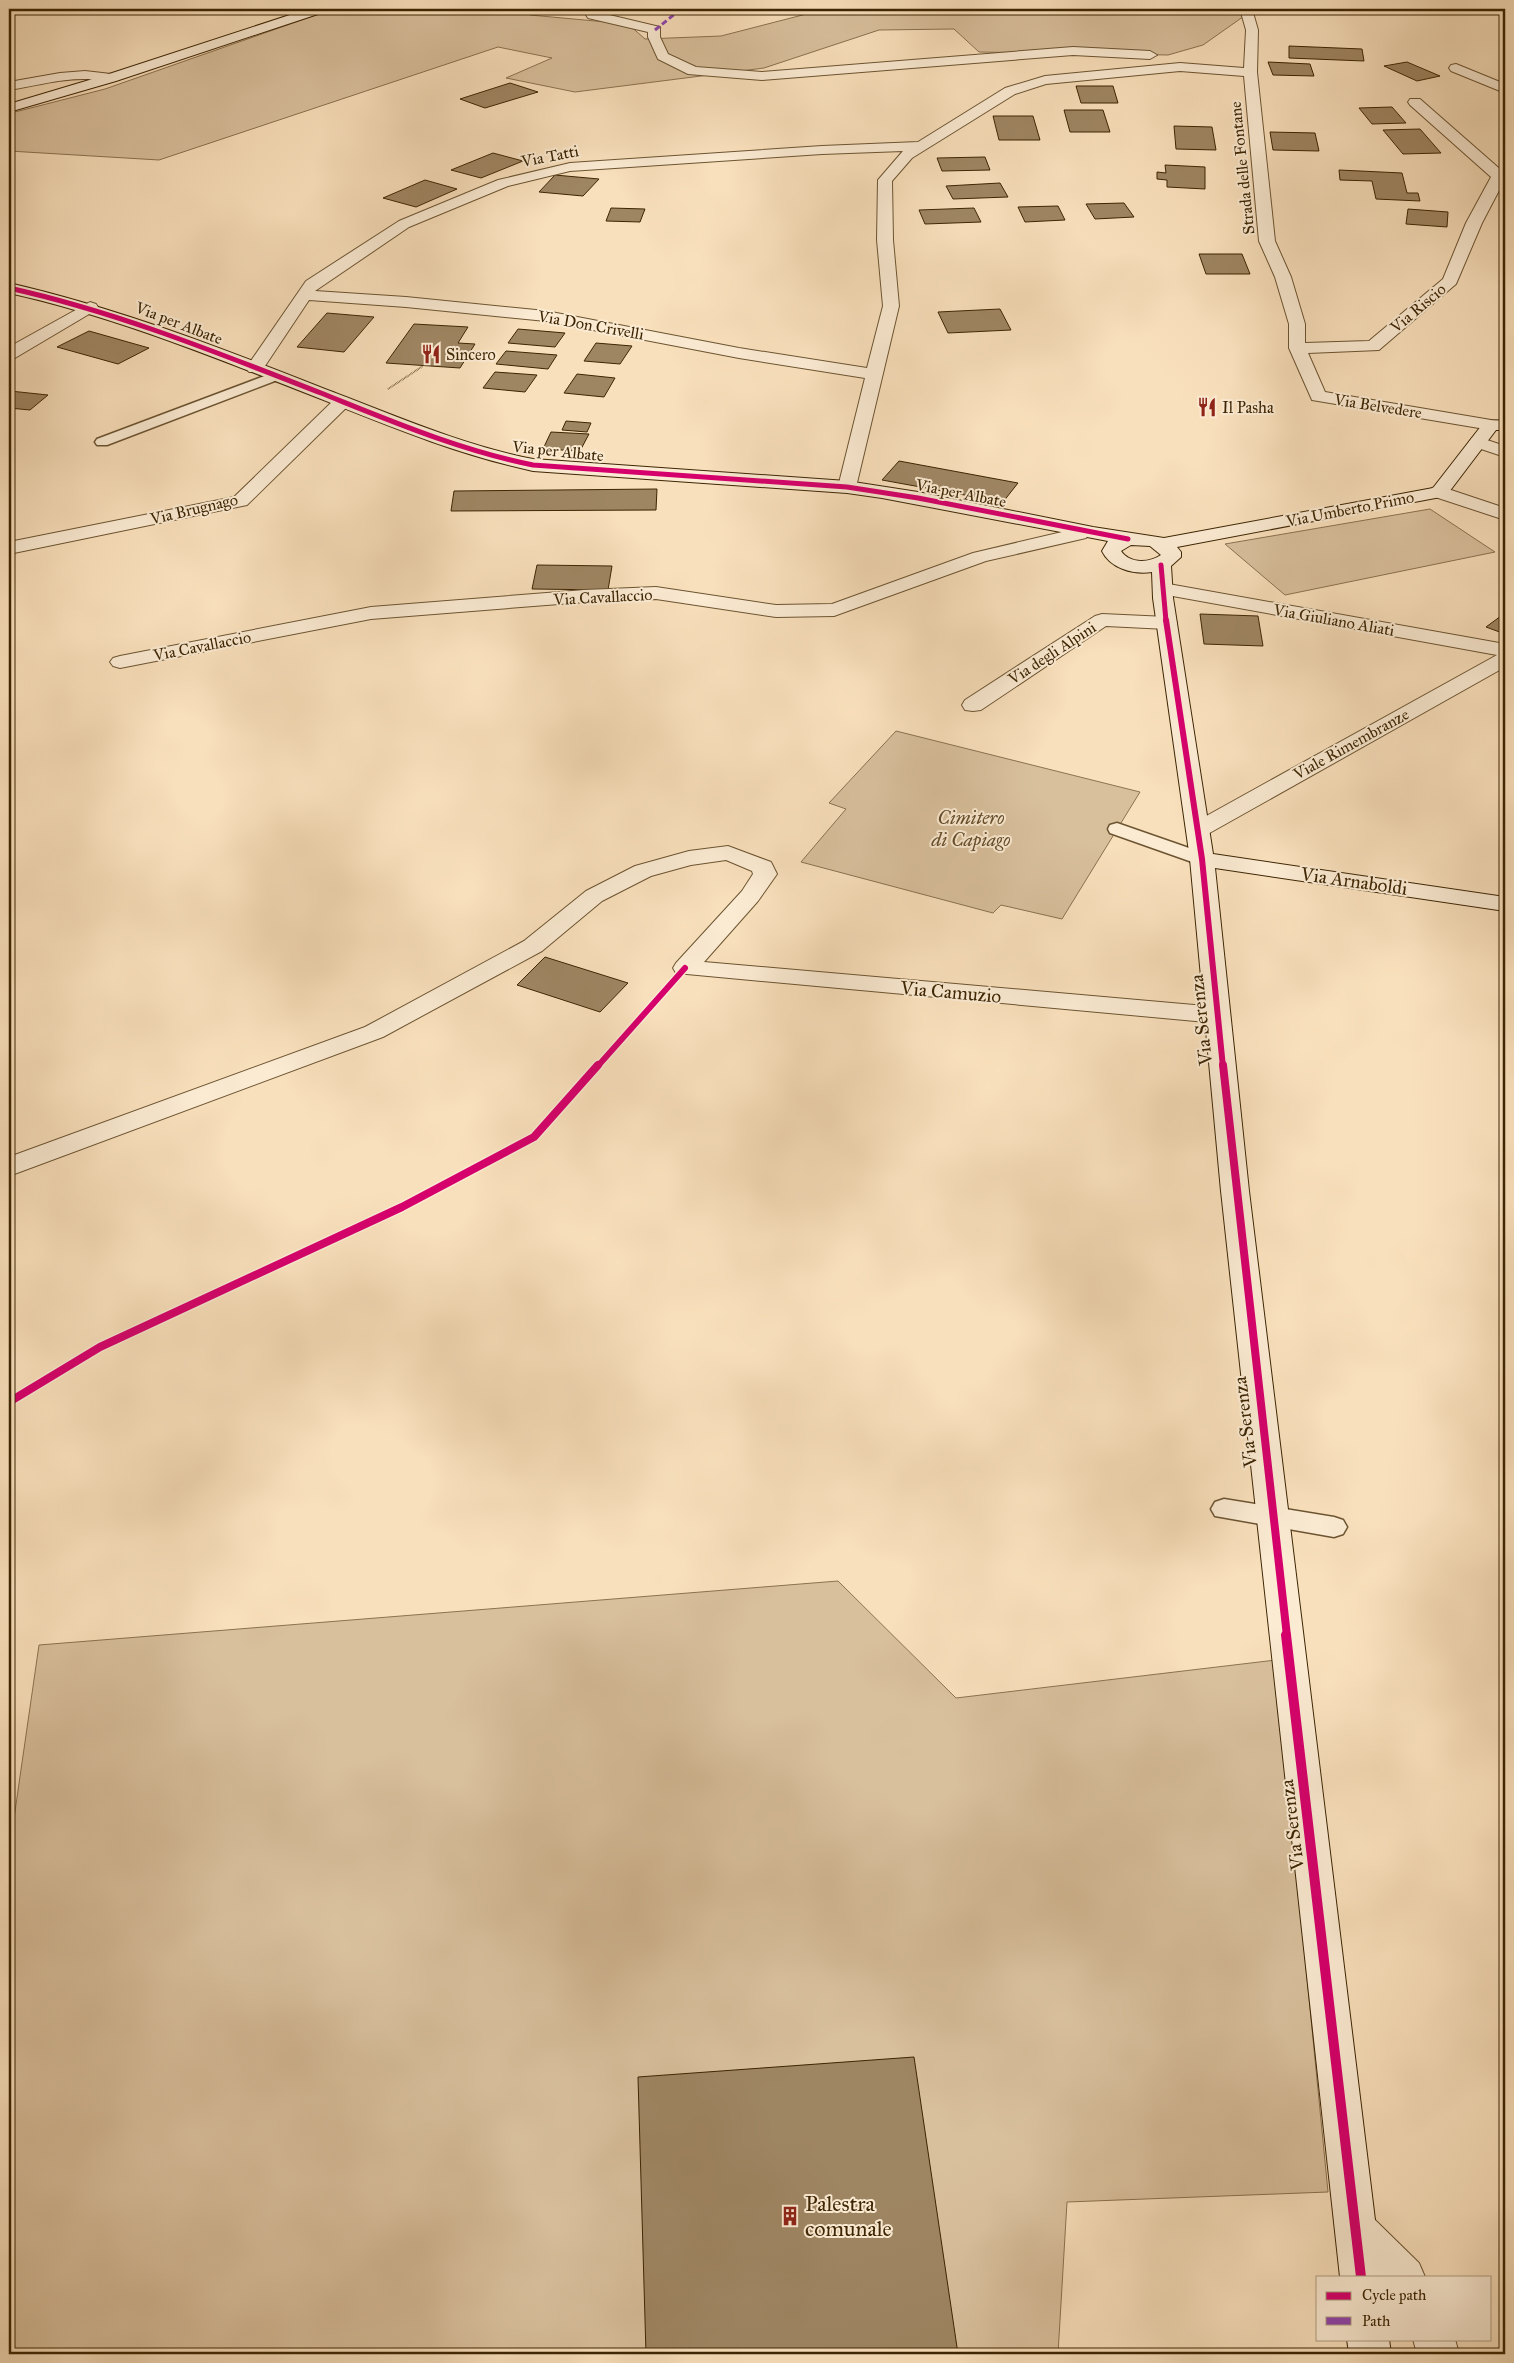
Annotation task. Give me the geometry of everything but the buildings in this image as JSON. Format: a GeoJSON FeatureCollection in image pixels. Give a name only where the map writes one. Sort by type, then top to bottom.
{"type":"FeatureCollection","features":[{"type":"Feature","properties":{"kind":"street"},"geometry":{"type":"LineString","coordinates":[[9,108],[111,78],[320,9]]}},
{"type":"Feature","properties":{"kind":"street"},"geometry":{"type":"LineString","coordinates":[[598,9],[592,15],[655,30],[654,37],[663,56],[693,71],[762,76],[1073,51],[1184,59],[1207,68]]}},
{"type":"Feature","properties":{"kind":"street","name":"Strada delle Fontane"},"geometry":{"type":"LineString","coordinates":[[1246,9],[1252,30],[1250,72],[1267,241],[1283,277],[1297,324],[1297,348]]}},
{"type":"Feature","properties":{"kind":"street"},"geometry":{"type":"LineString","coordinates":[[847,488],[891,306],[885,240],[885,180],[906,155],[1010,91],[1045,80],[1162,68],[1207,68],[1250,72]]}},
{"type":"Feature","properties":{"kind":"street"},"geometry":{"type":"LineString","coordinates":[[1456,68],[1505,89]]}},
{"type":"Feature","properties":{"kind":"street"},"geometry":{"type":"LineString","coordinates":[[9,86],[72,74],[88,74],[111,78]]}},
{"type":"Feature","properties":{"kind":"street"},"geometry":{"type":"LineString","coordinates":[[1415,102],[1502,175]]}},
{"type":"Feature","properties":{"kind":"street","name":"Via Tatti"},"geometry":{"type":"LineString","coordinates":[[255,368],[312,284],[404,224],[503,183],[570,167],[822,150],[921,146]]}},
{"type":"Feature","properties":{"kind":"street","name":"Via Riscio"},"geometry":{"type":"LineString","coordinates":[[1297,348],[1372,346],[1443,287],[1450,281],[1474,223],[1502,175]]}},
{"type":"Feature","properties":{"kind":"street","name":"Via per Albate"},"geometry":{"type":"LineString","coordinates":[[9,288],[90,307],[166,333],[468,450],[533,465],[892,493],[1074,532],[1128,539],[1148,539],[1163,544]]}},
{"type":"Feature","properties":{"kind":"street","name":"Via Don Crivelli"},"geometry":{"type":"LineString","coordinates":[[305,295],[406,302],[546,316],[739,353],[874,374]]}},
{"type":"Feature","properties":{"kind":"street"},"geometry":{"type":"LineString","coordinates":[[9,354],[90,307]]}},
{"type":"Feature","properties":{"kind":"street","name":"Via Belvedere"},"geometry":{"type":"LineString","coordinates":[[1297,348],[1318,396],[1498,425]]}},
{"type":"Feature","properties":{"kind":"street","name":"Via Brugnago"},"geometry":{"type":"LineString","coordinates":[[9,548],[240,501],[342,402]]}},
{"type":"Feature","properties":{"kind":"street","name":"Via Umberto Primo"},"geometry":{"type":"LineString","coordinates":[[1163,544],[1439,492],[1478,442],[1498,425]]}},
{"type":"Feature","properties":{"kind":"street"},"geometry":{"type":"LineString","coordinates":[[1478,442],[1505,452]]}},
{"type":"Feature","properties":{"kind":"street"},"geometry":{"type":"LineString","coordinates":[[1439,492],[1505,514]]}},
{"type":"Feature","properties":{"kind":"street","name":"Via per Albate"},"geometry":{"type":"LineString","coordinates":[[1074,532],[1110,549],[1110,554],[1114,559],[1132,566]]}},
{"type":"Feature","properties":{"kind":"street","name":"Via Cavallaccio"},"geometry":{"type":"LineString","coordinates":[[120,662],[371,613],[585,596],[656,593],[776,611],[834,610],[980,558],[1074,532]]}},
{"type":"Feature","properties":{"kind":"street"},"geometry":{"type":"LineString","coordinates":[[1110,549],[1113,545],[1128,539]]}},
{"type":"Feature","properties":{"kind":"street"},"geometry":{"type":"LineString","coordinates":[[1132,566],[1161,565],[1172,557],[1171,552],[1163,544]]}},
{"type":"Feature","properties":{"kind":"street","name":"Via Serenza"},"geometry":{"type":"LineString","coordinates":[[1161,565],[1164,603],[1200,845],[1273,1516],[1361,2276]]}},
{"type":"Feature","properties":{"kind":"street"},"geometry":{"type":"LineString","coordinates":[[1132,566],[1164,603]]}},
{"type":"Feature","properties":{"kind":"street","name":"Via Giuliano Aliati"},"geometry":{"type":"LineString","coordinates":[[1164,603],[1505,650]]}},
{"type":"Feature","properties":{"kind":"street","name":"Via degli Alpini"},"geometry":{"type":"LineString","coordinates":[[973,705],[1102,620],[1164,603]]}},
{"type":"Feature","properties":{"kind":"street","name":"Viale Rimembranze"},"geometry":{"type":"LineString","coordinates":[[1200,845],[1505,659]]}},
{"type":"Feature","properties":{"kind":"street","name":"Via Arnaboldi"},"geometry":{"type":"LineString","coordinates":[[1200,845],[1505,904]]}},
{"type":"Feature","properties":{"kind":"street","name":"Via Camuzio"},"geometry":{"type":"LineString","coordinates":[[9,1167],[374,1032],[533,946],[594,896],[643,871],[689,858],[728,853],[763,867],[765,874],[750,896],[684,968],[1217,1015]]}},
{"type":"Feature","properties":{"kind":"street"},"geometry":{"type":"LineString","coordinates":[[1356,2229],[1403,2276]]}},
{"type":"Feature","properties":{"kind":"street"},"geometry":{"type":"LineString","coordinates":[[1368,2340],[1370,2354]]}},
{"type":"Feature","properties":{"kind":"street"},"geometry":{"type":"LineString","coordinates":[[1434,2340],[1438,2354]]}},
{"type":"Feature","properties":{"kind":"lane"},"geometry":{"type":"LineString","coordinates":[[102,442],[275,376]]}},
{"type":"Feature","properties":{"kind":"lane"},"geometry":{"type":"LineString","coordinates":[[1117,829],[1200,845]]}},
{"type":"Feature","properties":{"kind":"lane"},"geometry":{"type":"LineString","coordinates":[[1224,1510],[1273,1516],[1334,1527]]}},
{"type":"Feature","properties":{"kind":"path"},"geometry":{"type":"LineString","coordinates":[[388,389],[423,366]]}},
{"type":"Feature","properties":{"kind":"green space"},"geometry":{"type":"Polygon","coordinates":[[[333,9],[530,9],[530,15],[628,24],[645,39],[721,36],[818,11],[815,9],[1247,9],[1247,14],[1203,45],[1168,55],[979,52],[954,29],[879,30],[764,68],[575,92],[506,78],[552,58],[498,47],[159,160],[9,151],[9,114],[105,89],[333,9]]]}},
{"type":"Feature","properties":{"kind":"green space"},"geometry":{"type":"Polygon","coordinates":[[[1430,509],[1495,552],[1285,595],[1225,544],[1430,509]]]}},
{"type":"Feature","properties":{"kind":"green space","name":"Cimitero di Capiago"},"geometry":{"type":"Polygon","coordinates":[[[896,731],[1140,792],[1062,919],[1001,905],[993,913],[801,862],[846,809],[829,803],[896,731]]]}},
{"type":"Feature","properties":{"kind":"green space"},"geometry":{"type":"Polygon","coordinates":[[[838,1581],[956,1698],[1276,1660],[1328,2192],[1067,2202],[1058,2354],[9,2354],[9,1853],[39,1645],[838,1581]]]}},
{"type":"Feature","properties":{"kind":"marked path"},"geometry":{"type":"LineString","coordinates":[[655,30],[681,9]]}},
{"type":"Feature","properties":{"kind":"cycle path"},"geometry":{"type":"LineString","coordinates":[[9,288],[53,298],[138,323],[461,447],[509,460],[533,465],[847,487],[918,498],[1128,539]]}},
{"type":"Feature","properties":{"kind":"cycle path"},"geometry":{"type":"LineString","coordinates":[[1161,565],[1163,598],[1202,859],[1235,1191],[1361,2276]]}},
{"type":"Feature","properties":{"kind":"cycle path"},"geometry":{"type":"LineString","coordinates":[[9,1402],[100,1347],[402,1207],[534,1137],[685,968]]}},
{"type":"Feature","properties":{"kind":"place","name":"Sincero"},"geometry":{"type":"Point","coordinates":[431,354]}},
{"type":"Feature","properties":{"kind":"place","name":"Il Pasha"},"geometry":{"type":"Point","coordinates":[1207,407]}},
{"type":"Feature","properties":{"kind":"place","name":"Palestra comunale"},"geometry":{"type":"Point","coordinates":[790,2216]}}]}
